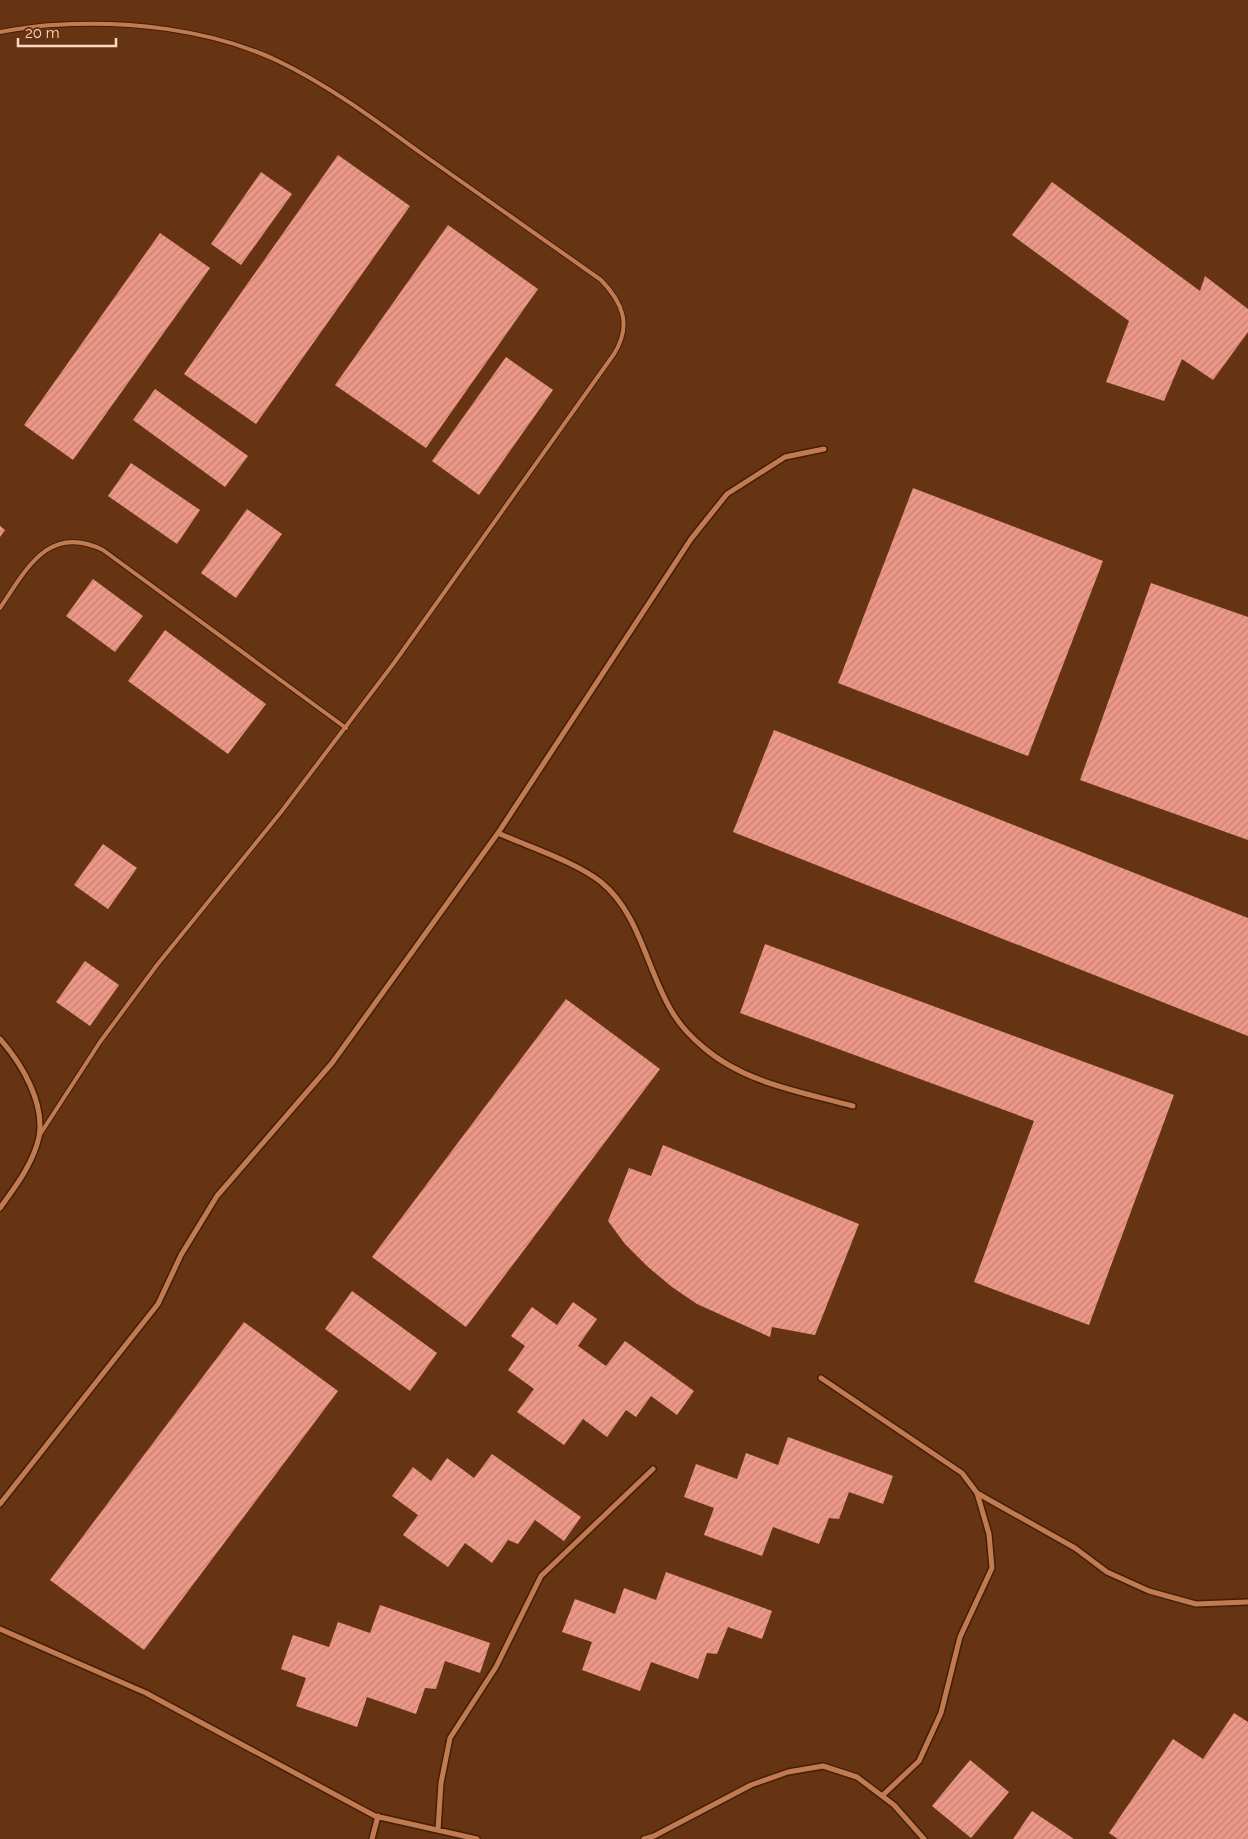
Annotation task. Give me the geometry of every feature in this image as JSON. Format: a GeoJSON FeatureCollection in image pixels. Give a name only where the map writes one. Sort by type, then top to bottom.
{"type":"FeatureCollection","features":[{"type":"Feature","properties":{"kind":"street"},"geometry":{"type":"LineString","coordinates":[[0,1504],[158,1304],[181,1255],[216,1196],[332,1063],[498,833],[691,539],[727,494],[785,458],[824,449]]}},
{"type":"Feature","properties":{"kind":"street"},"geometry":{"type":"LineString","coordinates":[[498,833],[584,871],[607,888],[628,914],[671,1009],[684,1028],[703,1047],[724,1062],[751,1076],[853,1106]]}},
{"type":"Feature","properties":{"kind":"street"},"geometry":{"type":"LineString","coordinates":[[0,1039],[15,1058],[34,1096],[40,1117],[39,1137],[33,1155],[22,1177],[0,1208]]}},
{"type":"Feature","properties":{"kind":"street"},"geometry":{"type":"LineString","coordinates":[[821,1378],[962,1473],[978,1494],[989,1534],[992,1568],[960,1637],[941,1713],[918,1761],[882,1796]]}},
{"type":"Feature","properties":{"kind":"street"},"geometry":{"type":"LineString","coordinates":[[438,1830],[441,1783],[450,1738],[496,1667],[541,1576],[653,1469]]}},
{"type":"Feature","properties":{"kind":"street"},"geometry":{"type":"LineString","coordinates":[[978,1494],[1075,1548],[1107,1572],[1149,1591],[1196,1604],[1248,1602]]}},
{"type":"Feature","properties":{"kind":"street"},"geometry":{"type":"LineString","coordinates":[[0,1629],[146,1693],[378,1816],[478,1839]]}},
{"type":"Feature","properties":{"kind":"street"},"geometry":{"type":"LineString","coordinates":[[644,1839],[654,1836],[751,1785],[788,1772],[823,1766],[857,1777],[894,1805],[924,1839]]}},
{"type":"Feature","properties":{"kind":"street"},"geometry":{"type":"LineString","coordinates":[[372,1839],[378,1816]]}},
{"type":"Feature","properties":{"kind":"lane"},"geometry":{"type":"LineString","coordinates":[[0,32],[60,24],[96,23],[142,26],[190,33],[233,45],[278,61],[355,106],[601,280],[612,292],[619,305],[624,330],[614,354],[394,663],[281,812],[157,965],[100,1042],[39,1137]]}},
{"type":"Feature","properties":{"kind":"lane"},"geometry":{"type":"LineString","coordinates":[[0,608],[40,553],[52,546],[65,542],[78,541],[91,544],[103,550],[346,728]]}},
{"type":"Feature","properties":{"kind":"building"},"geometry":{"type":"Polygon","coordinates":[[[338,155],[410,206],[256,424],[184,374],[338,155]]]}},
{"type":"Feature","properties":{"kind":"building"},"geometry":{"type":"Polygon","coordinates":[[[261,172],[292,194],[241,265],[211,244],[261,172]]]}},
{"type":"Feature","properties":{"kind":"building"},"geometry":{"type":"Polygon","coordinates":[[[1052,182],[1200,291],[1205,276],[1248,309],[1248,332],[1213,380],[1182,359],[1164,401],[1106,382],[1129,321],[1012,235],[1052,182]]]}},
{"type":"Feature","properties":{"kind":"building"},"geometry":{"type":"Polygon","coordinates":[[[448,225],[538,289],[426,448],[335,385],[448,225]]]}},
{"type":"Feature","properties":{"kind":"building"},"geometry":{"type":"Polygon","coordinates":[[[160,233],[210,268],[73,460],[24,425],[160,233]]]}},
{"type":"Feature","properties":{"kind":"building"},"geometry":{"type":"Polygon","coordinates":[[[506,357],[553,390],[479,495],[432,461],[506,357]]]}},
{"type":"Feature","properties":{"kind":"building"},"geometry":{"type":"Polygon","coordinates":[[[155,389],[248,456],[225,487],[133,420],[155,389]]]}},
{"type":"Feature","properties":{"kind":"building"},"geometry":{"type":"Polygon","coordinates":[[[131,463],[200,510],[177,544],[108,496],[131,463]]]}},
{"type":"Feature","properties":{"kind":"building"},"geometry":{"type":"Polygon","coordinates":[[[913,488],[1103,561],[1028,756],[838,683],[913,488]]]}},
{"type":"Feature","properties":{"kind":"building"},"geometry":{"type":"Polygon","coordinates":[[[247,509],[282,534],[236,598],[201,573],[247,509]]]}},
{"type":"Feature","properties":{"kind":"building"},"geometry":{"type":"Polygon","coordinates":[[[0,526],[5,530],[0,537],[0,526]]]}},
{"type":"Feature","properties":{"kind":"building"},"geometry":{"type":"Polygon","coordinates":[[[93,579],[143,616],[115,652],[66,616],[93,579]]]}},
{"type":"Feature","properties":{"kind":"building"},"geometry":{"type":"Polygon","coordinates":[[[1151,583],[1248,617],[1248,840],[1080,780],[1151,583]]]}},
{"type":"Feature","properties":{"kind":"building"},"geometry":{"type":"Polygon","coordinates":[[[165,630],[266,704],[228,754],[128,681],[165,630]]]}},
{"type":"Feature","properties":{"kind":"building"},"geometry":{"type":"Polygon","coordinates":[[[774,730],[1248,918],[1248,1036],[733,832],[774,730]]]}},
{"type":"Feature","properties":{"kind":"building"},"geometry":{"type":"Polygon","coordinates":[[[103,844],[137,868],[108,909],[74,885],[103,844]]]}},
{"type":"Feature","properties":{"kind":"building"},"geometry":{"type":"Polygon","coordinates":[[[765,944],[1174,1095],[1089,1325],[974,1282],[1034,1121],[740,1013],[765,944]]]}},
{"type":"Feature","properties":{"kind":"building"},"geometry":{"type":"Polygon","coordinates":[[[85,961],[119,985],[90,1026],[56,1002],[85,961]]]}},
{"type":"Feature","properties":{"kind":"building"},"geometry":{"type":"Polygon","coordinates":[[[566,999],[660,1069],[466,1327],[372,1257],[566,999]]]}},
{"type":"Feature","properties":{"kind":"building"},"geometry":{"type":"Polygon","coordinates":[[[663,1145],[859,1224],[815,1335],[772,1327],[770,1337],[697,1304],[648,1267],[625,1244],[608,1221],[629,1168],[651,1176],[663,1145]]]}},
{"type":"Feature","properties":{"kind":"building"},"geometry":{"type":"Polygon","coordinates":[[[352,1291],[437,1353],[410,1391],[325,1329],[352,1291]]]}},
{"type":"Feature","properties":{"kind":"building"},"geometry":{"type":"Polygon","coordinates":[[[573,1302],[597,1319],[578,1346],[606,1366],[625,1341],[694,1391],[677,1415],[651,1396],[636,1417],[626,1410],[607,1437],[583,1419],[564,1445],[517,1412],[534,1389],[508,1370],[525,1346],[511,1336],[532,1307],[557,1325],[573,1302]]]}},
{"type":"Feature","properties":{"kind":"building"},"geometry":{"type":"Polygon","coordinates":[[[244,1322],[338,1391],[144,1650],[50,1580],[244,1322]]]}},
{"type":"Feature","properties":{"kind":"building"},"geometry":{"type":"Polygon","coordinates":[[[788,1437],[893,1476],[883,1504],[849,1492],[839,1519],[829,1518],[819,1544],[773,1527],[762,1556],[704,1535],[714,1508],[684,1497],[696,1464],[737,1479],[746,1453],[778,1465],[788,1437]]]}},
{"type":"Feature","properties":{"kind":"building"},"geometry":{"type":"Polygon","coordinates":[[[492,1454],[581,1517],[564,1541],[535,1520],[518,1544],[508,1540],[492,1563],[465,1543],[448,1567],[403,1535],[418,1515],[392,1496],[413,1467],[431,1481],[447,1458],[474,1478],[492,1454]]]}},
{"type":"Feature","properties":{"kind":"building"},"geometry":{"type":"Polygon","coordinates":[[[666,1572],[772,1611],[762,1639],[728,1627],[717,1654],[707,1653],[698,1679],[651,1662],[640,1691],[582,1670],[592,1642],[562,1632],[575,1599],[615,1614],[624,1588],[656,1600],[666,1572]]]}},
{"type":"Feature","properties":{"kind":"building"},"geometry":{"type":"Polygon","coordinates":[[[380,1605],[490,1643],[480,1673],[445,1661],[436,1689],[425,1688],[416,1714],[367,1697],[357,1727],[296,1706],[306,1678],[281,1669],[293,1635],[329,1647],[338,1622],[370,1633],[380,1605]]]}},
{"type":"Feature","properties":{"kind":"building"},"geometry":{"type":"Polygon","coordinates":[[[1234,1713],[1248,1722],[1248,1839],[1118,1839],[1109,1833],[1173,1739],[1203,1759],[1234,1713]]]}},
{"type":"Feature","properties":{"kind":"building"},"geometry":{"type":"Polygon","coordinates":[[[970,1760],[1009,1792],[971,1838],[932,1806],[970,1760]]]}},
{"type":"Feature","properties":{"kind":"building"},"geometry":{"type":"Polygon","coordinates":[[[1032,1811],[1074,1839],[1013,1839],[1032,1811]]]}}]}
